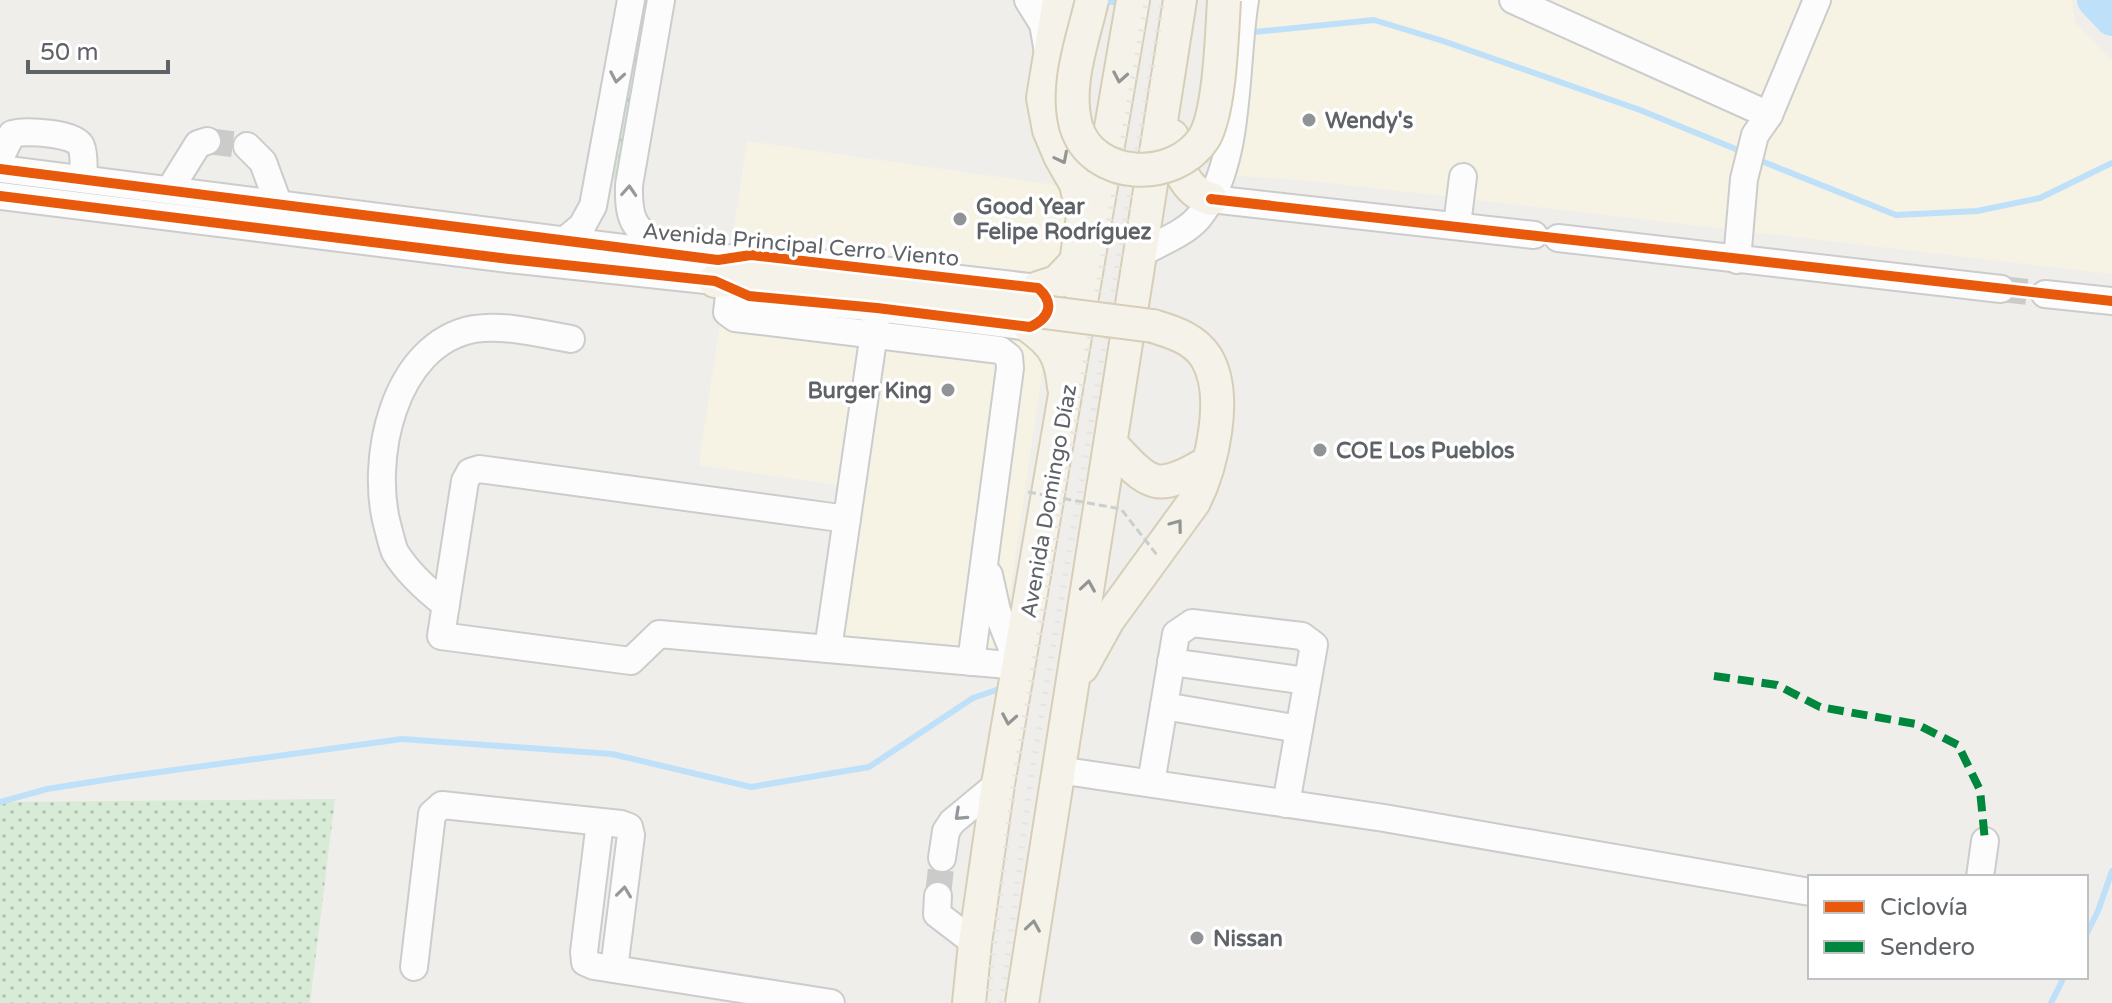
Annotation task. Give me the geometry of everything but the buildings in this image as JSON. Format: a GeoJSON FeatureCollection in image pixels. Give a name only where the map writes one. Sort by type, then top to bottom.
{"type":"FeatureCollection","features":[{"type":"Feature","properties":{"kind":"main road"},"geometry":{"type":"LineString","coordinates":[[1059,0],[1043,98],[1049,130],[1076,184],[1083,217],[1061,362],[1065,400]]}},
{"type":"Feature","properties":{"kind":"main road"},"geometry":{"type":"LineString","coordinates":[[1092,0],[1072,91],[1077,128],[1094,154],[1121,168],[1152,171],[1183,161],[1205,137],[1216,94],[1224,0]]}},
{"type":"Feature","properties":{"kind":"main road","name":"Avenida Domingo Díaz"},"geometry":{"type":"LineString","coordinates":[[969,1003],[998,784],[1133,0]]}},
{"type":"Feature","properties":{"kind":"main road"},"geometry":{"type":"LineString","coordinates":[[1022,1003],[1180,0]]}},
{"type":"Feature","properties":{"kind":"main road"},"geometry":{"type":"LineString","coordinates":[[1167,78],[1174,152],[1189,188],[1211,199]]}},
{"type":"Feature","properties":{"kind":"main road"},"geometry":{"type":"LineString","coordinates":[[1035,309],[1076,262]]}},
{"type":"Feature","properties":{"kind":"main road"},"geometry":{"type":"LineString","coordinates":[[721,276],[769,277],[1153,326],[1176,333],[1193,343],[1206,357],[1215,380],[1217,405],[1215,437],[1202,486],[1194,502],[1108,620],[1072,683]]}},
{"type":"Feature","properties":{"kind":"main road"},"geometry":{"type":"LineString","coordinates":[[1035,309],[1047,340],[1061,362]]}},
{"type":"Feature","properties":{"kind":"main road"},"geometry":{"type":"LineString","coordinates":[[1111,444],[1137,472],[1150,480],[1169,483],[1207,463]]}},
{"type":"Feature","properties":{"kind":"street"},"geometry":{"type":"LineString","coordinates":[[565,240],[582,226],[593,206],[631,0]]}},
{"type":"Feature","properties":{"kind":"street"},"geometry":{"type":"LineString","coordinates":[[661,0],[629,185],[628,212],[641,232],[667,252]]}},
{"type":"Feature","properties":{"kind":"street"},"geometry":{"type":"LineString","coordinates":[[1028,0],[1043,24],[1048,56]]}},
{"type":"Feature","properties":{"kind":"street"},"geometry":{"type":"LineString","coordinates":[[1141,253],[1197,220],[1211,199],[1228,149],[1245,0]]}},
{"type":"Feature","properties":{"kind":"street"},"geometry":{"type":"LineString","coordinates":[[1513,0],[1762,125]]}},
{"type":"Feature","properties":{"kind":"street"},"geometry":{"type":"LineString","coordinates":[[1737,260],[1744,179],[1762,125],[1817,0]]}},
{"type":"Feature","properties":{"kind":"street"},"geometry":{"type":"LineString","coordinates":[[0,158],[12,134],[22,130],[74,138],[82,147],[84,179]]}},
{"type":"Feature","properties":{"kind":"street"},"geometry":{"type":"LineString","coordinates":[[170,189],[198,144],[207,141]]}},
{"type":"Feature","properties":{"kind":"street"},"geometry":{"type":"LineString","coordinates":[[247,146],[263,162],[278,203]]}},
{"type":"Feature","properties":{"kind":"street","name":"Avenida Principal Cerro Viento"},"geometry":{"type":"LineString","coordinates":[[0,169],[667,252],[721,276],[749,296],[877,308],[1035,309]]}},
{"type":"Feature","properties":{"kind":"street"},"geometry":{"type":"LineString","coordinates":[[1457,225],[1463,177]]}},
{"type":"Feature","properties":{"kind":"street","name":"Avenida Principal Cerro Viento"},"geometry":{"type":"LineString","coordinates":[[0,196],[509,259],[721,276],[751,255],[1035,309]]}},
{"type":"Feature","properties":{"kind":"street"},"geometry":{"type":"LineString","coordinates":[[1211,199],[2001,289]]}},
{"type":"Feature","properties":{"kind":"street"},"geometry":{"type":"LineString","coordinates":[[721,276],[730,317],[1000,350],[1009,357],[971,662]]}},
{"type":"Feature","properties":{"kind":"street"},"geometry":{"type":"LineString","coordinates":[[2045,294],[2112,301]]}},
{"type":"Feature","properties":{"kind":"street"},"geometry":{"type":"LineString","coordinates":[[828,649],[877,308]]}},
{"type":"Feature","properties":{"kind":"street"},"geometry":{"type":"LineString","coordinates":[[446,605],[429,592],[395,551],[382,506],[381,463],[391,414],[411,374],[436,344],[473,329],[506,329],[571,339]]}},
{"type":"Feature","properties":{"kind":"street"},"geometry":{"type":"LineString","coordinates":[[847,519],[479,469],[470,472],[465,481],[441,636],[631,661],[659,634],[1019,666],[997,611],[986,552]]}},
{"type":"Feature","properties":{"kind":"street"},"geometry":{"type":"LineString","coordinates":[[1151,783],[1176,634],[1192,623],[1302,636],[1314,645],[1286,804]]}},
{"type":"Feature","properties":{"kind":"street"},"geometry":{"type":"LineString","coordinates":[[1171,662],[1307,681]]}},
{"type":"Feature","properties":{"kind":"street"},"geometry":{"type":"LineString","coordinates":[[1164,706],[1299,729]]}},
{"type":"Feature","properties":{"kind":"street"},"geometry":{"type":"LineString","coordinates":[[1058,770],[1286,804],[1808,892]]}},
{"type":"Feature","properties":{"kind":"street"},"geometry":{"type":"LineString","coordinates":[[942,858],[946,831],[952,822],[998,784]]}},
{"type":"Feature","properties":{"kind":"street"},"geometry":{"type":"LineString","coordinates":[[414,967],[432,814],[442,805],[629,827],[631,835],[614,969],[831,1003]]}},
{"type":"Feature","properties":{"kind":"street"},"geometry":{"type":"LineString","coordinates":[[1980,875],[1985,841]]}},
{"type":"Feature","properties":{"kind":"street"},"geometry":{"type":"LineString","coordinates":[[938,896],[937,914],[975,943]]}},
{"type":"Feature","properties":{"kind":"path"},"geometry":{"type":"LineString","coordinates":[[1028,492],[1121,509],[1157,555]]}},
{"type":"Feature","properties":{"kind":"shaded area"},"geometry":{"type":"Polygon","coordinates":[[[1249,0],[2072,0],[2075,22],[2112,61],[2112,274],[1313,181],[1226,175],[1249,0]]]}},
{"type":"Feature","properties":{"kind":"shaded area"},"geometry":{"type":"Polygon","coordinates":[[[747,141],[1069,187],[999,669],[828,645],[851,487],[699,465],[747,141]]]}},
{"type":"Feature","properties":{"kind":"green space"},"geometry":{"type":"Polygon","coordinates":[[[643,0],[653,0],[620,180],[610,178],[643,0]]]}},
{"type":"Feature","properties":{"kind":"green space"},"geometry":{"type":"Polygon","coordinates":[[[335,799],[310,1002],[313,1003],[0,1003],[0,802],[335,799]]]}},
{"type":"Feature","properties":{"kind":"waterway"},"geometry":{"type":"LineString","coordinates":[[1100,0],[1113,2]]}},
{"type":"Feature","properties":{"kind":"waterway"},"geometry":{"type":"LineString","coordinates":[[2094,0],[2112,19]]}},
{"type":"Feature","properties":{"kind":"waterway"},"geometry":{"type":"LineString","coordinates":[[1254,32],[1374,20],[1640,110],[1743,152]]}},
{"type":"Feature","properties":{"kind":"waterway"},"geometry":{"type":"LineString","coordinates":[[1756,159],[1896,215],[1977,211],[2040,198],[2112,163]]}},
{"type":"Feature","properties":{"kind":"waterway"},"geometry":{"type":"LineString","coordinates":[[0,802],[47,789],[123,777],[402,739],[612,754],[751,787],[869,767],[973,698],[999,689]]}},
{"type":"Feature","properties":{"kind":"waterway"},"geometry":{"type":"LineString","coordinates":[[2088,931],[2112,871]]}},
{"type":"Feature","properties":{"kind":"waterway"},"geometry":{"type":"LineString","coordinates":[[2051,1003],[2063,979]]}},
{"type":"Feature","properties":{"kind":"tunnel"},"geometry":{"type":"LineString","coordinates":[[207,141],[247,146]]}},
{"type":"Feature","properties":{"kind":"tunnel"},"geometry":{"type":"LineString","coordinates":[[2001,289],[2045,294]]}},
{"type":"Feature","properties":{"kind":"tunnel"},"geometry":{"type":"LineString","coordinates":[[938,896],[942,858]]}},
{"type":"Feature","properties":{"kind":"railway"},"geometry":{"type":"LineString","coordinates":[[987,1003],[1014,783],[1147,0]]}},
{"type":"Feature","properties":{"kind":"railway"},"geometry":{"type":"LineString","coordinates":[[1002,1003],[1030,785],[1163,0]]}},
{"type":"Feature","properties":{"kind":"marked path"},"geometry":{"type":"LineString","coordinates":[[1714,676],[1777,685],[1820,707],[1916,724],[1958,745],[1980,790],[1985,841]]}},
{"type":"Feature","properties":{"kind":"cycle path"},"geometry":{"type":"LineString","coordinates":[[0,169],[718,260],[751,255],[1038,288],[1047,299],[1048,310],[1042,319],[1030,327],[749,296],[715,281],[509,259],[0,196]]}},
{"type":"Feature","properties":{"kind":"cycle path"},"geometry":{"type":"LineString","coordinates":[[1211,199],[2112,301]]}},
{"type":"Feature","properties":{"kind":"place","name":"Wendy's"},"geometry":{"type":"Point","coordinates":[1309,120]}},
{"type":"Feature","properties":{"kind":"place","name":"Good Year Felipe Rodríguez"},"geometry":{"type":"Point","coordinates":[960,219]}},
{"type":"Feature","properties":{"kind":"place","name":"Burger King"},"geometry":{"type":"Point","coordinates":[948,390]}},
{"type":"Feature","properties":{"kind":"place","name":"COE Los Pueblos"},"geometry":{"type":"Point","coordinates":[1320,450]}},
{"type":"Feature","properties":{"kind":"place","name":"Nissan"},"geometry":{"type":"Point","coordinates":[1197,938]}}]}
